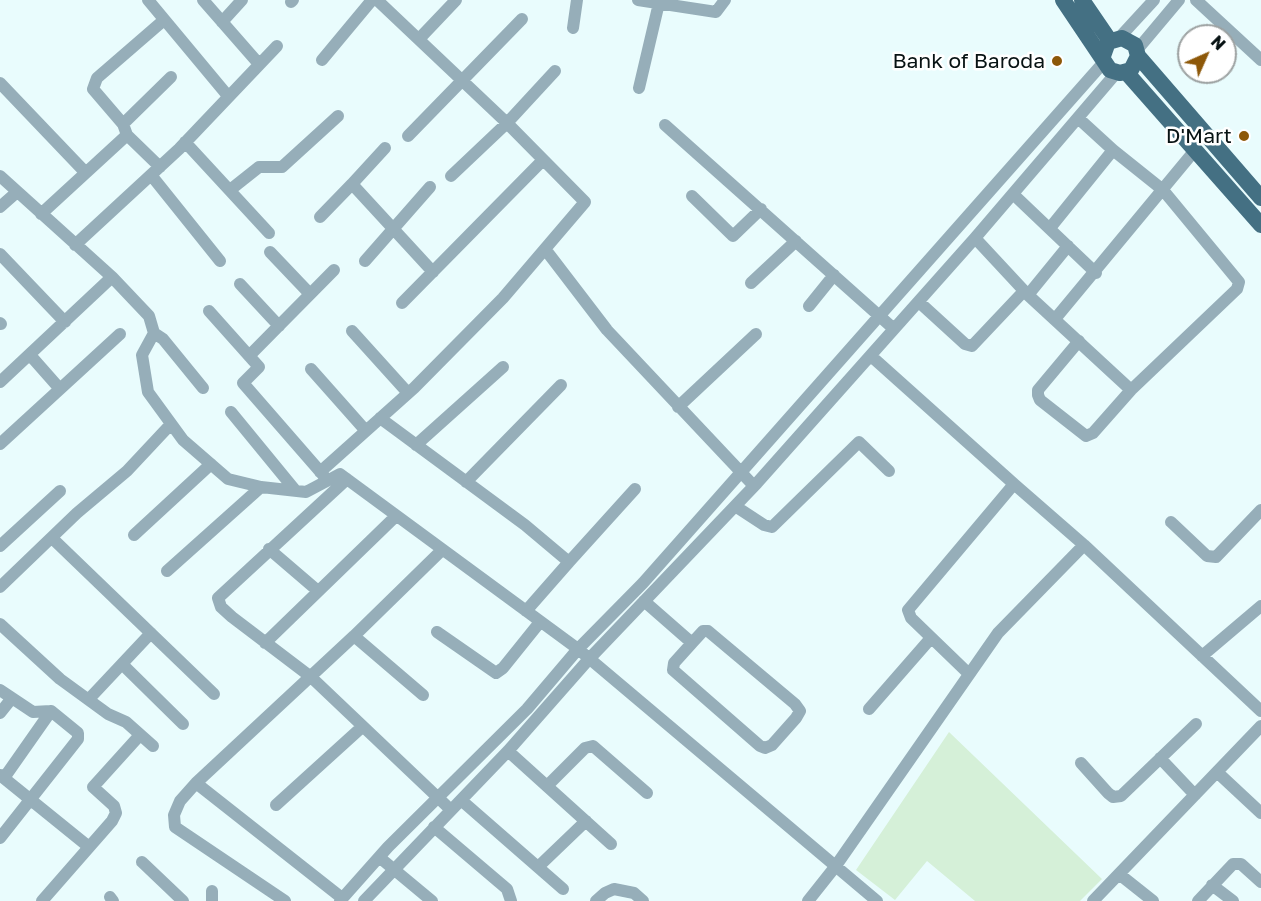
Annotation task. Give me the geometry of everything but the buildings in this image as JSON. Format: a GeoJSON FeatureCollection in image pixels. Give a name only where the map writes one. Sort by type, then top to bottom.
{"type":"FeatureCollection","features":[{"type":"Feature","properties":{"kind":"main road"},"geometry":{"type":"LineString","coordinates":[[1063,0],[1110,70],[1122,72],[1134,66],[1138,53]]}},
{"type":"Feature","properties":{"kind":"main road"},"geometry":{"type":"LineString","coordinates":[[1082,0],[1115,39]]}},
{"type":"Feature","properties":{"kind":"main road"},"geometry":{"type":"LineString","coordinates":[[1103,59],[1105,46],[1115,39],[1131,41],[1138,53],[1261,198]]}},
{"type":"Feature","properties":{"kind":"main road"},"geometry":{"type":"LineString","coordinates":[[1122,72],[1196,149],[1261,225]]}},
{"type":"Feature","properties":{"kind":"street"},"geometry":{"type":"LineString","coordinates":[[148,0],[228,96]]}},
{"type":"Feature","properties":{"kind":"street"},"geometry":{"type":"LineString","coordinates":[[222,22],[242,0]]}},
{"type":"Feature","properties":{"kind":"street"},"geometry":{"type":"LineString","coordinates":[[322,60],[372,0]]}},
{"type":"Feature","properties":{"kind":"street"},"geometry":{"type":"LineString","coordinates":[[154,333],[142,355],[148,392],[183,440],[228,479],[261,487],[306,492],[503,298],[585,202],[507,123],[377,0]]}},
{"type":"Feature","properties":{"kind":"street"},"geometry":{"type":"LineString","coordinates":[[419,39],[456,0]]}},
{"type":"Feature","properties":{"kind":"street"},"geometry":{"type":"LineString","coordinates":[[573,28],[577,0]]}},
{"type":"Feature","properties":{"kind":"street"},"geometry":{"type":"LineString","coordinates":[[638,0],[716,12],[725,0]]}},
{"type":"Feature","properties":{"kind":"street"},"geometry":{"type":"LineString","coordinates":[[1115,39],[1154,0]]}},
{"type":"Feature","properties":{"kind":"street"},"geometry":{"type":"LineString","coordinates":[[1138,53],[1179,0]]}},
{"type":"Feature","properties":{"kind":"street"},"geometry":{"type":"LineString","coordinates":[[1196,0],[1261,60]]}},
{"type":"Feature","properties":{"kind":"street"},"geometry":{"type":"LineString","coordinates":[[206,1],[259,64]]}},
{"type":"Feature","properties":{"kind":"street"},"geometry":{"type":"LineString","coordinates":[[639,88],[659,3]]}},
{"type":"Feature","properties":{"kind":"street"},"geometry":{"type":"LineString","coordinates":[[408,136],[522,19]]}},
{"type":"Feature","properties":{"kind":"street"},"geometry":{"type":"LineString","coordinates":[[164,20],[93,83],[95,93],[125,130],[219,261]]}},
{"type":"Feature","properties":{"kind":"street"},"geometry":{"type":"LineString","coordinates":[[75,245],[185,142],[277,45]]}},
{"type":"Feature","properties":{"kind":"street"},"geometry":{"type":"LineString","coordinates":[[196,783],[341,900],[379,857],[527,709],[578,649],[643,583],[1103,59]]}},
{"type":"Feature","properties":{"kind":"street"},"geometry":{"type":"LineString","coordinates":[[451,176],[507,123],[555,71]]}},
{"type":"Feature","properties":{"kind":"street"},"geometry":{"type":"LineString","coordinates":[[364,901],[508,751],[589,659],[754,486],[919,302],[1078,118],[1122,72]]}},
{"type":"Feature","properties":{"kind":"street"},"geometry":{"type":"LineString","coordinates":[[41,214],[125,130],[171,77]]}},
{"type":"Feature","properties":{"kind":"street"},"geometry":{"type":"LineString","coordinates":[[0,83],[85,172]]}},
{"type":"Feature","properties":{"kind":"street"},"geometry":{"type":"LineString","coordinates":[[230,190],[258,167],[282,167],[338,116]]}},
{"type":"Feature","properties":{"kind":"street"},"geometry":{"type":"LineString","coordinates":[[1078,118],[1163,190],[1239,282],[1237,289],[1131,390],[1093,433],[1086,436],[1040,400],[1038,390],[1079,341]]}},
{"type":"Feature","properties":{"kind":"street"},"geometry":{"type":"LineString","coordinates":[[665,125],[894,329]]}},
{"type":"Feature","properties":{"kind":"street"},"geometry":{"type":"LineString","coordinates":[[185,142],[269,233]]}},
{"type":"Feature","properties":{"kind":"street"},"geometry":{"type":"LineString","coordinates":[[320,217],[385,148]]}},
{"type":"Feature","properties":{"kind":"street"},"geometry":{"type":"LineString","coordinates":[[1055,319],[1096,273],[1196,149]]}},
{"type":"Feature","properties":{"kind":"street"},"geometry":{"type":"LineString","coordinates":[[1050,228],[1113,150]]}},
{"type":"Feature","properties":{"kind":"street"},"geometry":{"type":"LineString","coordinates":[[402,303],[542,161]]}},
{"type":"Feature","properties":{"kind":"street"},"geometry":{"type":"LineString","coordinates":[[0,176],[112,277],[149,316],[154,333],[163,339],[203,388]]}},
{"type":"Feature","properties":{"kind":"street"},"geometry":{"type":"LineString","coordinates":[[352,184],[433,272]]}},
{"type":"Feature","properties":{"kind":"street"},"geometry":{"type":"LineString","coordinates":[[365,261],[430,187]]}},
{"type":"Feature","properties":{"kind":"street"},"geometry":{"type":"LineString","coordinates":[[0,207],[17,192]]}},
{"type":"Feature","properties":{"kind":"street"},"geometry":{"type":"LineString","coordinates":[[1013,194],[1096,273]]}},
{"type":"Feature","properties":{"kind":"street"},"geometry":{"type":"LineString","coordinates":[[692,196],[734,236],[761,209]]}},
{"type":"Feature","properties":{"kind":"street"},"geometry":{"type":"LineString","coordinates":[[975,238],[1026,293],[1131,390]]}},
{"type":"Feature","properties":{"kind":"street"},"geometry":{"type":"LineString","coordinates":[[752,283],[796,241]]}},
{"type":"Feature","properties":{"kind":"street"},"geometry":{"type":"LineString","coordinates":[[919,302],[965,344],[972,346],[1026,293],[1068,246]]}},
{"type":"Feature","properties":{"kind":"street"},"geometry":{"type":"LineString","coordinates":[[545,249],[607,330],[738,473],[754,486]]}},
{"type":"Feature","properties":{"kind":"street"},"geometry":{"type":"LineString","coordinates":[[270,252],[310,294]]}},
{"type":"Feature","properties":{"kind":"street"},"geometry":{"type":"LineString","coordinates":[[0,254],[64,322]]}},
{"type":"Feature","properties":{"kind":"street"},"geometry":{"type":"LineString","coordinates":[[249,356],[334,270]]}},
{"type":"Feature","properties":{"kind":"street"},"geometry":{"type":"LineString","coordinates":[[809,306],[834,275]]}},
{"type":"Feature","properties":{"kind":"street"},"geometry":{"type":"LineString","coordinates":[[0,382],[112,277]]}},
{"type":"Feature","properties":{"kind":"street"},"geometry":{"type":"LineString","coordinates":[[240,284],[279,326]]}},
{"type":"Feature","properties":{"kind":"street"},"geometry":{"type":"LineString","coordinates":[[209,311],[259,367],[243,383],[324,476]]}},
{"type":"Feature","properties":{"kind":"street"},"geometry":{"type":"LineString","coordinates":[[352,331],[408,393]]}},
{"type":"Feature","properties":{"kind":"street"},"geometry":{"type":"LineString","coordinates":[[0,444],[120,334]]}},
{"type":"Feature","properties":{"kind":"street"},"geometry":{"type":"LineString","coordinates":[[678,407],[756,334]]}},
{"type":"Feature","properties":{"kind":"street"},"geometry":{"type":"LineString","coordinates":[[30,355],[60,389]]}},
{"type":"Feature","properties":{"kind":"street"},"geometry":{"type":"LineString","coordinates":[[871,356],[1084,545],[1261,711]]}},
{"type":"Feature","properties":{"kind":"street"},"geometry":{"type":"LineString","coordinates":[[416,445],[503,367]]}},
{"type":"Feature","properties":{"kind":"street"},"geometry":{"type":"LineString","coordinates":[[311,369],[366,431]]}},
{"type":"Feature","properties":{"kind":"street"},"geometry":{"type":"LineString","coordinates":[[466,482],[561,385]]}},
{"type":"Feature","properties":{"kind":"street"},"geometry":{"type":"LineString","coordinates":[[231,412],[295,490]]}},
{"type":"Feature","properties":{"kind":"street"},"geometry":{"type":"LineString","coordinates":[[380,418],[525,525],[569,562]]}},
{"type":"Feature","properties":{"kind":"street"},"geometry":{"type":"LineString","coordinates":[[0,587],[53,539],[77,513],[127,471],[171,424]]}},
{"type":"Feature","properties":{"kind":"street"},"geometry":{"type":"LineString","coordinates":[[735,506],[764,525],[772,526],[859,442],[889,471]]}},
{"type":"Feature","properties":{"kind":"street"},"geometry":{"type":"LineString","coordinates":[[134,535],[211,464]]}},
{"type":"Feature","properties":{"kind":"street"},"geometry":{"type":"LineString","coordinates":[[324,476],[340,474],[578,649],[877,901]]}},
{"type":"Feature","properties":{"kind":"street"},"geometry":{"type":"LineString","coordinates":[[347,479],[218,598],[221,607],[311,678],[451,810]]}},
{"type":"Feature","properties":{"kind":"street"},"geometry":{"type":"LineString","coordinates":[[969,674],[909,615],[910,605],[1014,484]]}},
{"type":"Feature","properties":{"kind":"street"},"geometry":{"type":"LineString","coordinates":[[167,571],[261,487]]}},
{"type":"Feature","properties":{"kind":"street"},"geometry":{"type":"LineString","coordinates":[[526,611],[634,489]]}},
{"type":"Feature","properties":{"kind":"street"},"geometry":{"type":"LineString","coordinates":[[0,546],[60,491]]}},
{"type":"Feature","properties":{"kind":"street"},"geometry":{"type":"LineString","coordinates":[[1172,522],[1207,556],[1216,557],[1261,510]]}},
{"type":"Feature","properties":{"kind":"street"},"geometry":{"type":"LineString","coordinates":[[265,643],[396,516]]}},
{"type":"Feature","properties":{"kind":"street"},"geometry":{"type":"LineString","coordinates":[[53,539],[214,694]]}},
{"type":"Feature","properties":{"kind":"street"},"geometry":{"type":"LineString","coordinates":[[808,901],[835,867],[998,633],[1084,545]]}},
{"type":"Feature","properties":{"kind":"street"},"geometry":{"type":"LineString","coordinates":[[269,549],[318,591]]}},
{"type":"Feature","properties":{"kind":"street"},"geometry":{"type":"LineString","coordinates":[[285,901],[175,827],[174,815],[180,801],[196,783],[311,678],[442,550]]}},
{"type":"Feature","properties":{"kind":"street"},"geometry":{"type":"LineString","coordinates":[[644,601],[692,643]]}},
{"type":"Feature","properties":{"kind":"street"},"geometry":{"type":"LineString","coordinates":[[1202,656],[1261,606]]}},
{"type":"Feature","properties":{"kind":"street"},"geometry":{"type":"LineString","coordinates":[[437,632],[496,673],[503,668],[540,622]]}},
{"type":"Feature","properties":{"kind":"street"},"geometry":{"type":"LineString","coordinates":[[0,624],[60,679],[108,714],[126,722],[153,746]]}},
{"type":"Feature","properties":{"kind":"street"},"geometry":{"type":"LineString","coordinates":[[703,631],[708,631],[795,704],[800,711],[772,745],[765,748],[759,746],[673,670],[674,663],[692,643],[703,631]]}},
{"type":"Feature","properties":{"kind":"street"},"geometry":{"type":"LineString","coordinates":[[89,699],[151,633]]}},
{"type":"Feature","properties":{"kind":"street"},"geometry":{"type":"LineString","coordinates":[[354,636],[423,695]]}},
{"type":"Feature","properties":{"kind":"street"},"geometry":{"type":"LineString","coordinates":[[869,709],[931,638]]}},
{"type":"Feature","properties":{"kind":"street"},"geometry":{"type":"LineString","coordinates":[[122,664],[183,724]]}},
{"type":"Feature","properties":{"kind":"street"},"geometry":{"type":"LineString","coordinates":[[0,690],[33,712],[51,711],[78,733],[78,740],[0,838]]}},
{"type":"Feature","properties":{"kind":"street"},"geometry":{"type":"LineString","coordinates":[[0,713],[12,698]]}},
{"type":"Feature","properties":{"kind":"street"},"geometry":{"type":"LineString","coordinates":[[51,711],[2,776],[89,847]]}},
{"type":"Feature","properties":{"kind":"street"},"geometry":{"type":"LineString","coordinates":[[1081,763],[1113,797],[1128,792],[1196,724]]}},
{"type":"Feature","properties":{"kind":"street"},"geometry":{"type":"LineString","coordinates":[[1093,901],[1261,726]]}},
{"type":"Feature","properties":{"kind":"street"},"geometry":{"type":"LineString","coordinates":[[276,805],[362,727]]}},
{"type":"Feature","properties":{"kind":"street"},"geometry":{"type":"LineString","coordinates":[[42,901],[116,813],[109,800],[93,787],[140,735]]}},
{"type":"Feature","properties":{"kind":"street"},"geometry":{"type":"LineString","coordinates":[[547,786],[589,746],[593,746],[647,793]]}},
{"type":"Feature","properties":{"kind":"street"},"geometry":{"type":"LineString","coordinates":[[508,751],[611,844]]}},
{"type":"Feature","properties":{"kind":"street"},"geometry":{"type":"LineString","coordinates":[[1160,758],[1195,795]]}},
{"type":"Feature","properties":{"kind":"street"},"geometry":{"type":"LineString","coordinates":[[1217,772],[1261,813]]}},
{"type":"Feature","properties":{"kind":"street"},"geometry":{"type":"LineString","coordinates":[[461,800],[563,889]]}},
{"type":"Feature","properties":{"kind":"street"},"geometry":{"type":"LineString","coordinates":[[538,867],[586,821]]}},
{"type":"Feature","properties":{"kind":"street"},"geometry":{"type":"LineString","coordinates":[[434,827],[507,890],[511,901]]}},
{"type":"Feature","properties":{"kind":"street"},"geometry":{"type":"LineString","coordinates":[[379,857],[432,901]]}},
{"type":"Feature","properties":{"kind":"street"},"geometry":{"type":"LineString","coordinates":[[142,862],[183,901]]}},
{"type":"Feature","properties":{"kind":"street"},"geometry":{"type":"LineString","coordinates":[[1198,901],[1228,867],[1237,863],[1261,882]]}},
{"type":"Feature","properties":{"kind":"street"},"geometry":{"type":"LineString","coordinates":[[1119,874],[1153,901]]}},
{"type":"Feature","properties":{"kind":"street"},"geometry":{"type":"LineString","coordinates":[[1212,885],[1233,901]]}},
{"type":"Feature","properties":{"kind":"street"},"geometry":{"type":"LineString","coordinates":[[596,901],[605,892],[614,889],[634,893],[643,901]]}},
{"type":"Feature","properties":{"kind":"green space"},"geometry":{"type":"Polygon","coordinates":[[[949,732],[1102,879],[1080,901],[975,901],[927,861],[895,900],[856,870],[949,732]]]}},
{"type":"Feature","properties":{"kind":"place","name":"Bank of Baroda"},"geometry":{"type":"Point","coordinates":[1057,61]}},
{"type":"Feature","properties":{"kind":"place","name":"D'Mart"},"geometry":{"type":"Point","coordinates":[1244,136]}}]}
